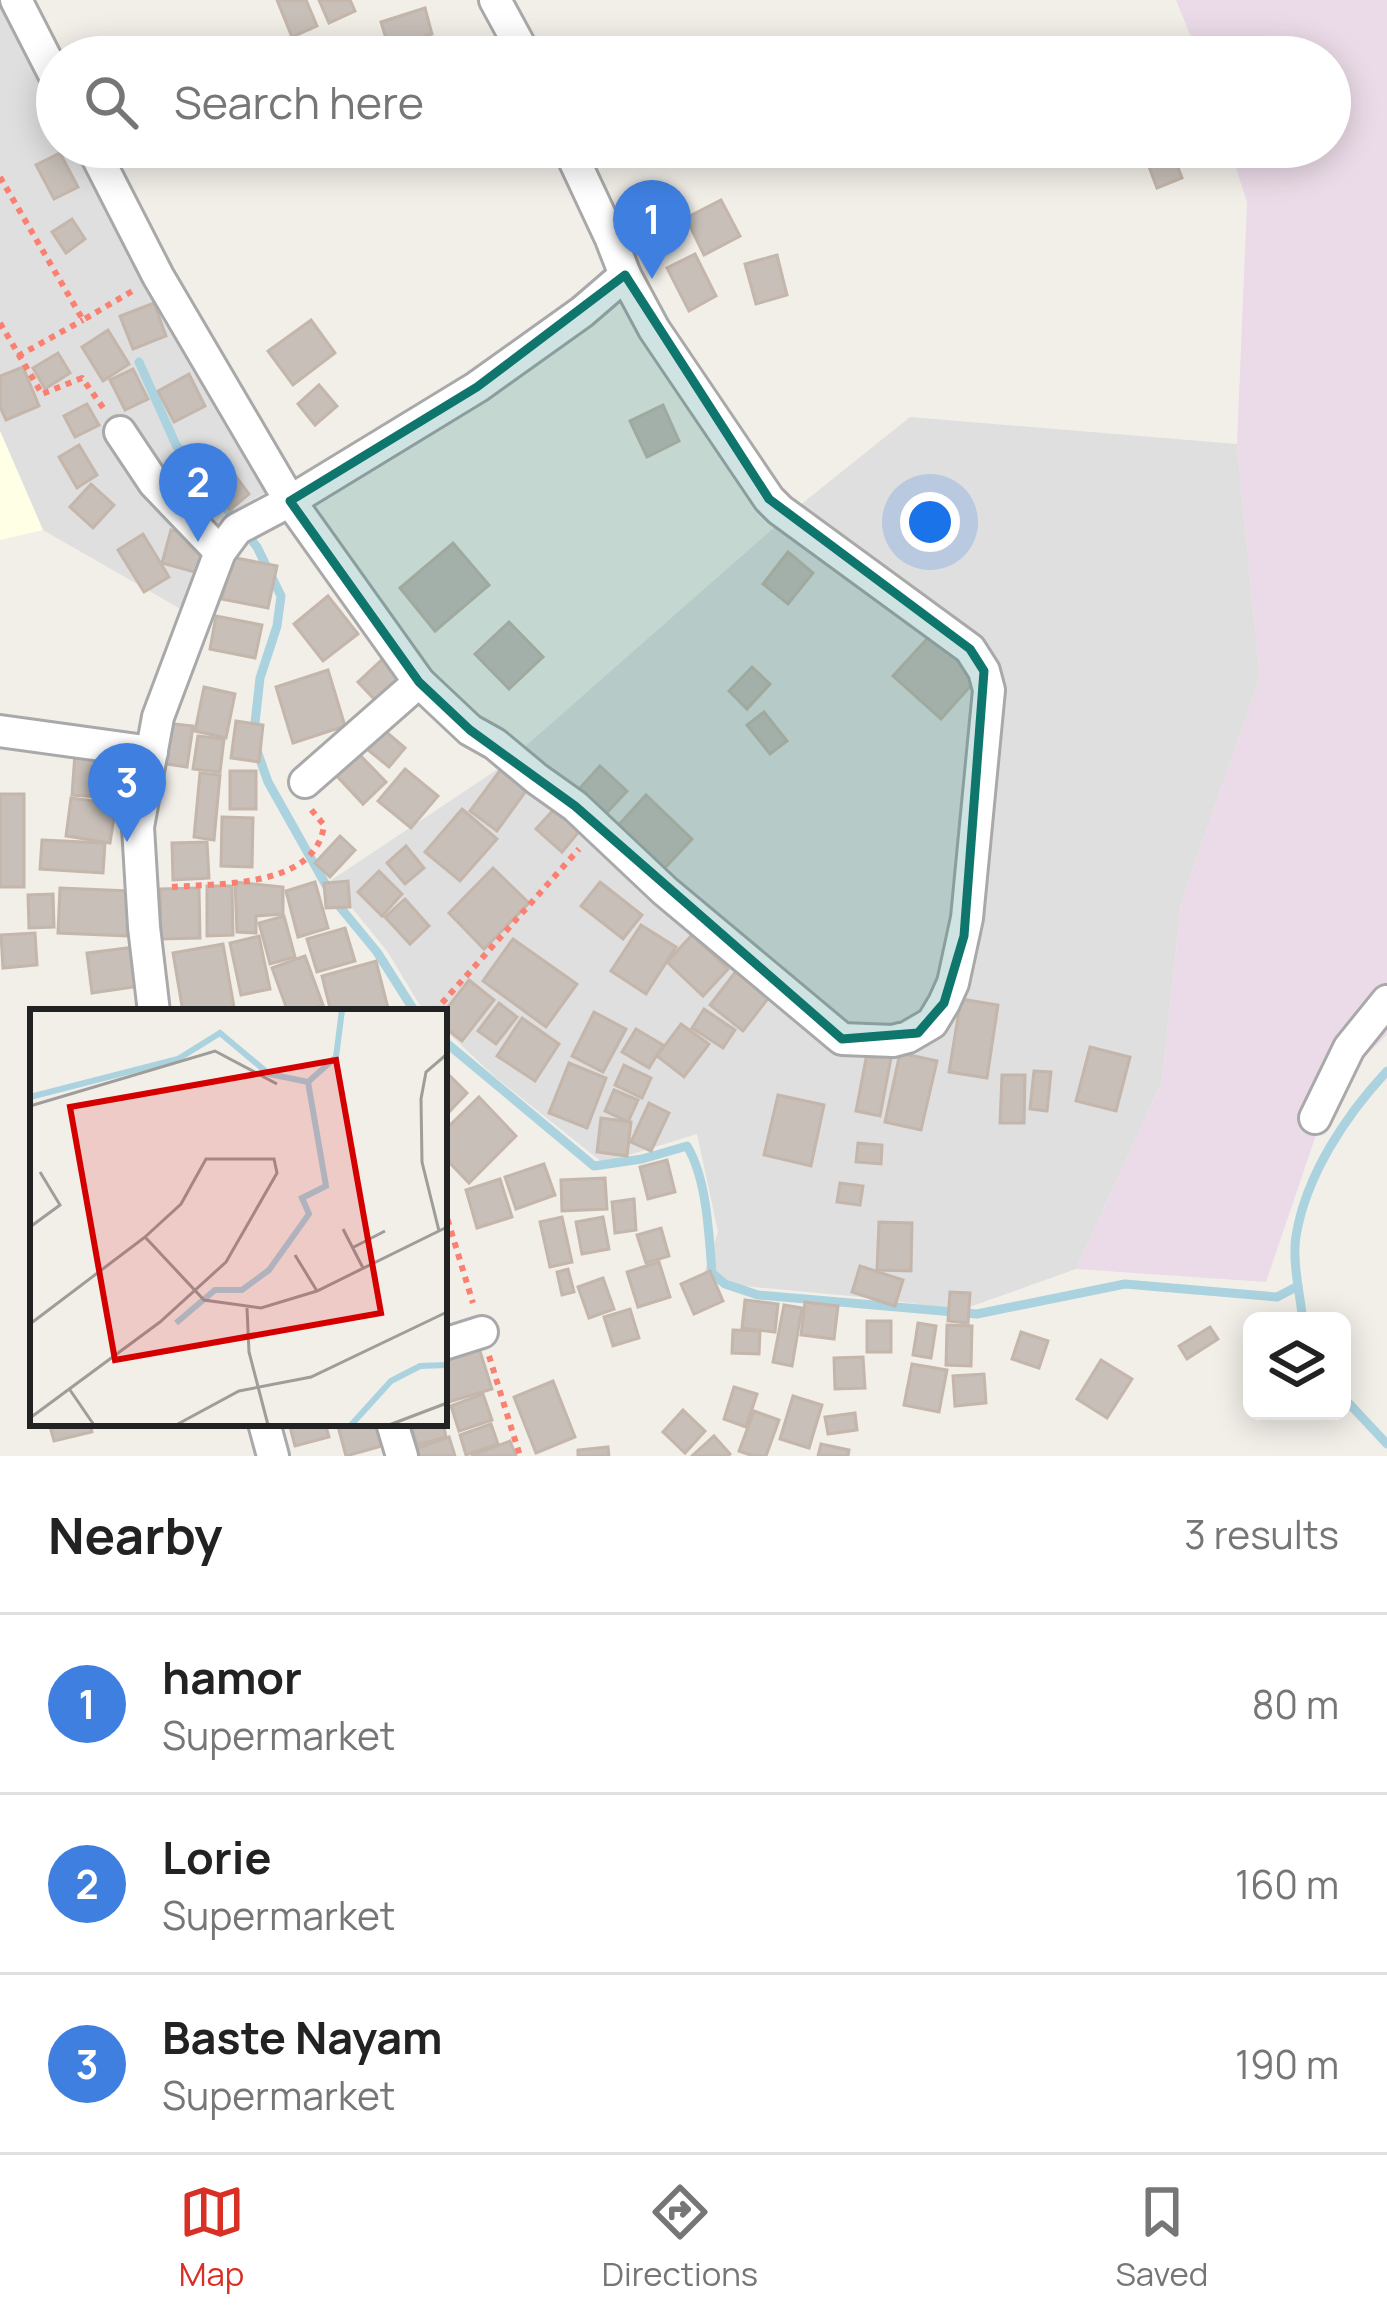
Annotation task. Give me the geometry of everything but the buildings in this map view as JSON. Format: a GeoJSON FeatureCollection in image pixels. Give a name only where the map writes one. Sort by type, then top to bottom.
{"type":"FeatureCollection","features":[{"type":"Feature","properties":{"kind":"street"},"geometry":{"type":"LineString","coordinates":[[16,0],[36,39]]}},
{"type":"Feature","properties":{"kind":"street"},"geometry":{"type":"LineString","coordinates":[[495,0],[515,36]]}},
{"type":"Feature","properties":{"kind":"street"},"geometry":{"type":"LineString","coordinates":[[103,168],[158,276],[290,501],[419,682],[470,730],[495,744],[599,827],[665,891],[842,1039],[893,1041],[908,1036],[932,1023],[944,1003],[968,918],[989,690],[984,670],[970,649],[769,499],[654,329],[578,168]]}},
{"type":"Feature","properties":{"kind":"street"},"geometry":{"type":"LineString","coordinates":[[154,1009],[138,827],[158,717],[235,534],[477,387],[625,275]]}},
{"type":"Feature","properties":{"kind":"street"},"geometry":{"type":"LineString","coordinates":[[120,432],[154,483],[235,534]]}},
{"type":"Feature","properties":{"kind":"street"},"geometry":{"type":"LineString","coordinates":[[305,782],[419,682]]}},
{"type":"Feature","properties":{"kind":"street"},"geometry":{"type":"LineString","coordinates":[[0,730],[152,752]]}},
{"type":"Feature","properties":{"kind":"street"},"geometry":{"type":"LineString","coordinates":[[1315,1118],[1349,1048],[1387,1001]]}},
{"type":"Feature","properties":{"kind":"street"},"geometry":{"type":"LineString","coordinates":[[447,1343],[482,1332]]}},
{"type":"Feature","properties":{"kind":"street"},"geometry":{"type":"LineString","coordinates":[[265,1426],[274,1456]]}},
{"type":"Feature","properties":{"kind":"street"},"geometry":{"type":"LineString","coordinates":[[393,1426],[401,1456]]}},
{"type":"Feature","properties":{"kind":"path"},"geometry":{"type":"LineString","coordinates":[[0,177],[83,320]]}},
{"type":"Feature","properties":{"kind":"path"},"geometry":{"type":"LineString","coordinates":[[18,356],[158,276]]}},
{"type":"Feature","properties":{"kind":"path"},"geometry":{"type":"LineString","coordinates":[[0,323],[42,394],[82,378],[120,432]]}},
{"type":"Feature","properties":{"kind":"path"},"geometry":{"type":"LineString","coordinates":[[141,890],[260,880],[300,866],[323,838],[324,825],[302,798],[305,782]]}},
{"type":"Feature","properties":{"kind":"path"},"geometry":{"type":"LineString","coordinates":[[437,1009],[599,827]]}},
{"type":"Feature","properties":{"kind":"highlighted area"},"geometry":{"type":"Polygon","coordinates":[[[625,275],[769,499],[970,649],[984,671],[964,936],[944,1003],[918,1033],[842,1039],[575,806],[470,730],[419,682],[290,501],[477,387],[625,275]]]}},
{"type":"Feature","properties":{"kind":"shaded area"},"geometry":{"type":"Polygon","coordinates":[[[0,0],[20,0],[39,36],[36,168],[110,168],[280,485],[234,514],[184,611],[43,530],[0,431],[0,0]]]}},
{"type":"Feature","properties":{"kind":"shaded area"},"geometry":{"type":"Polygon","coordinates":[[[1176,0],[1387,0],[1387,1035],[1332,1088],[1266,1282],[1076,1269],[1162,1082],[1181,904],[1260,677],[1237,444],[1247,202],[1236,168],[1351,168],[1351,36],[1191,36],[1176,0]]]}},
{"type":"Feature","properties":{"kind":"shaded area"},"geometry":{"type":"Polygon","coordinates":[[[910,417],[1237,444],[1260,677],[1181,904],[1162,1082],[1076,1269],[961,1310],[701,1282],[718,1232],[697,1134],[603,1163],[495,1077],[447,1032],[447,1009],[421,1007],[387,951],[330,881],[504,765],[794,510],[910,417]]]}},
{"type":"Feature","properties":{"kind":"shaded area"},"geometry":{"type":"Polygon","coordinates":[[[0,431],[43,530],[0,540],[0,431]]]}},
{"type":"Feature","properties":{"kind":"waterway"},"geometry":{"type":"LineString","coordinates":[[139,362],[176,445],[257,547],[281,596],[260,678],[254,732]]}},
{"type":"Feature","properties":{"kind":"waterway"},"geometry":{"type":"LineString","coordinates":[[256,748],[268,782],[335,901],[377,952],[413,1009]]}},
{"type":"Feature","properties":{"kind":"waterway"},"geometry":{"type":"LineString","coordinates":[[447,1044],[594,1166],[687,1146],[703,1191],[712,1273],[725,1284],[758,1295],[977,1314],[1125,1284],[1277,1297],[1298,1286]]}},
{"type":"Feature","properties":{"kind":"waterway"},"geometry":{"type":"LineString","coordinates":[[1302,1312],[1295,1256],[1301,1213],[1330,1147],[1387,1071]]}},
{"type":"Feature","properties":{"kind":"waterway"},"geometry":{"type":"LineString","coordinates":[[1351,1406],[1387,1444]]}},
{"type":"Feature","properties":{"kind":"place","name":"hamor"},"geometry":{"type":"Point","coordinates":[652,279]}},
{"type":"Feature","properties":{"kind":"place","name":"Lorie"},"geometry":{"type":"Point","coordinates":[198,542]}},
{"type":"Feature","properties":{"kind":"place","name":"Baste Nayam"},"geometry":{"type":"Point","coordinates":[127,842]}}]}
